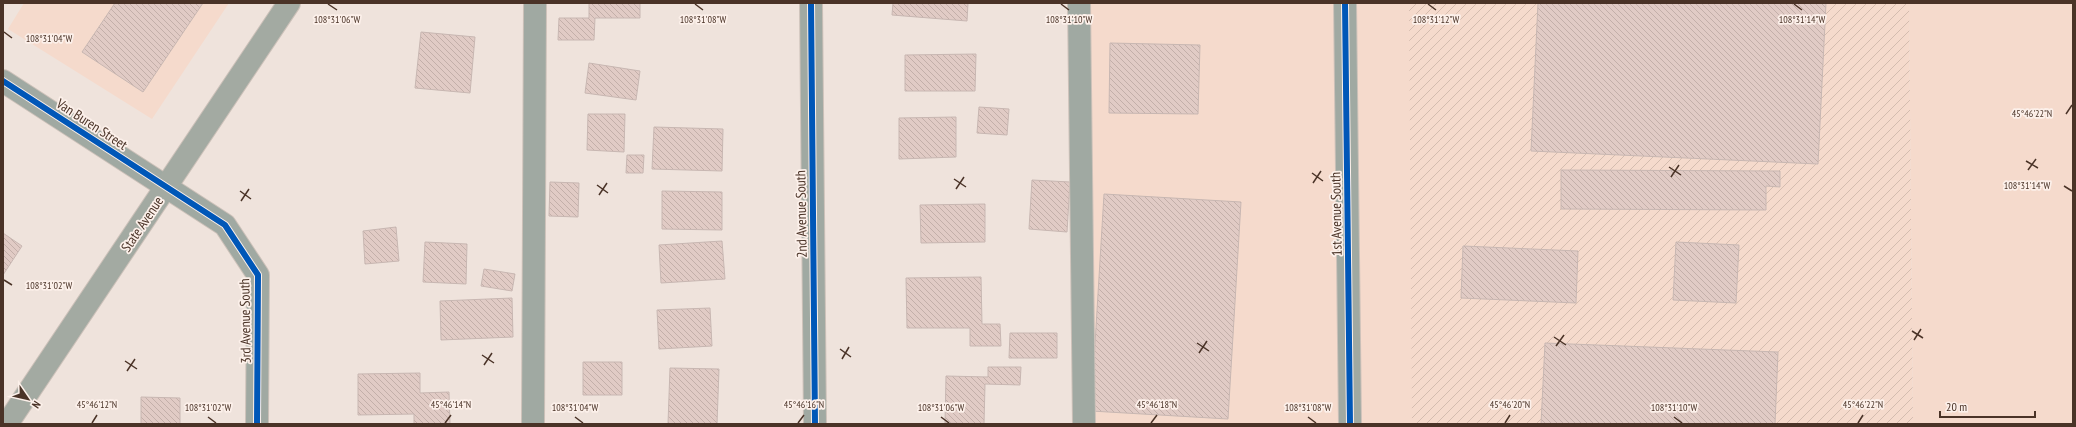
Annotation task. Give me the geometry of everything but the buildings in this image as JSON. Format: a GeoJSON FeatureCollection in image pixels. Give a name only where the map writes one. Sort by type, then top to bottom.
{"type":"FeatureCollection","features":[{"type":"Feature","properties":{"kind":"main road","name":"State Avenue"},"geometry":{"type":"LineString","coordinates":[[7,424],[289,3]]}},
{"type":"Feature","properties":{"kind":"street"},"geometry":{"type":"LineString","coordinates":[[533,424],[535,3]]}},
{"type":"Feature","properties":{"kind":"street","name":"2nd Avenue South"},"geometry":{"type":"LineString","coordinates":[[811,3],[815,424]]}},
{"type":"Feature","properties":{"kind":"street"},"geometry":{"type":"LineString","coordinates":[[1079,3],[1084,424]]}},
{"type":"Feature","properties":{"kind":"street","name":"1st Avenue South"},"geometry":{"type":"LineString","coordinates":[[1345,3],[1350,424]]}},
{"type":"Feature","properties":{"kind":"street","name":"Van Buren Street"},"geometry":{"type":"LineString","coordinates":[[3,82],[167,187]]}},
{"type":"Feature","properties":{"kind":"street","name":"3rd Avenue South"},"geometry":{"type":"LineString","coordinates":[[167,187],[225,225],[258,275],[258,424]]}},
{"type":"Feature","properties":{"kind":"shaded area"},"geometry":{"type":"Polygon","coordinates":[[[24,3],[229,3],[152,119],[8,29],[24,3]]]}},
{"type":"Feature","properties":{"kind":"shaded area"},"geometry":{"type":"Polygon","coordinates":[[[1078,3],[1410,3],[1414,424],[1081,424],[1078,3]]]}},
{"type":"Feature","properties":{"kind":"shaded area"},"geometry":{"type":"Polygon","coordinates":[[[1409,3],[1909,3],[1913,424],[1412,424],[1409,3]]]}},
{"type":"Feature","properties":{"kind":"shaded area"},"geometry":{"type":"Polygon","coordinates":[[[1909,3],[2073,3],[2073,424],[1913,424],[1909,3]]]}},
{"type":"Feature","properties":{"kind":"cycle path"},"geometry":{"type":"LineString","coordinates":[[811,3],[815,424]]}},
{"type":"Feature","properties":{"kind":"cycle path"},"geometry":{"type":"LineString","coordinates":[[1345,3],[1350,424]]}},
{"type":"Feature","properties":{"kind":"cycle path"},"geometry":{"type":"LineString","coordinates":[[3,81],[225,225],[258,275],[257,424]]}}]}
